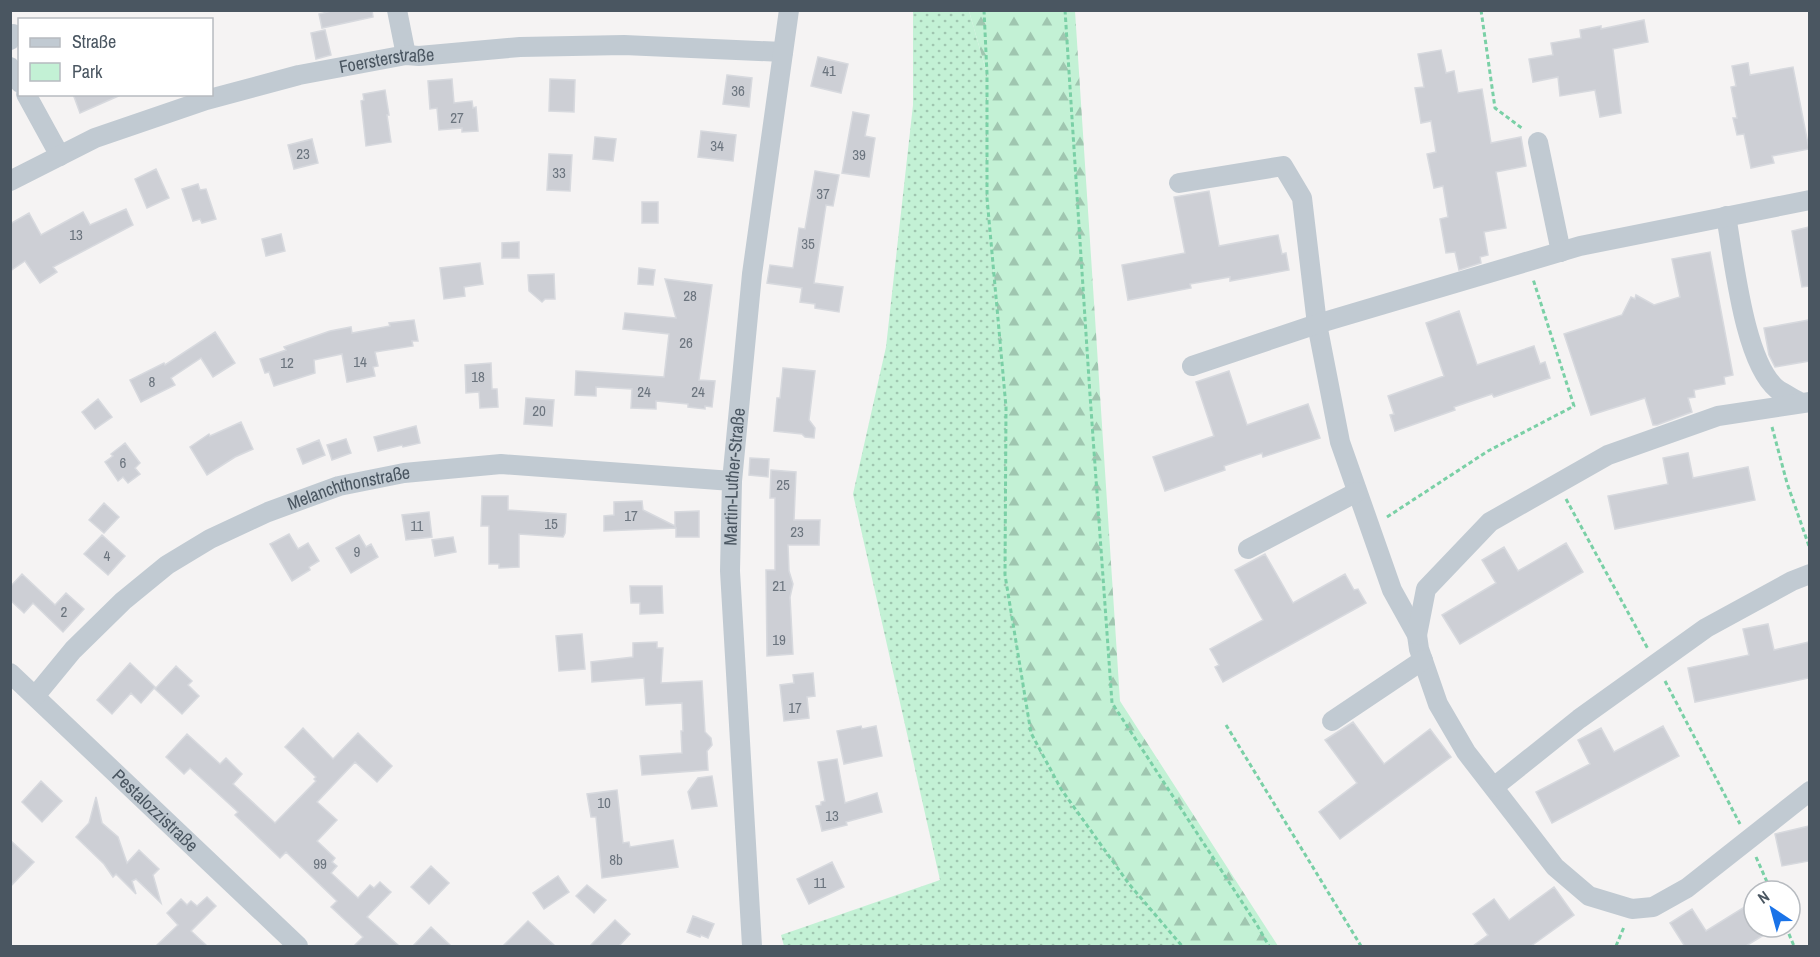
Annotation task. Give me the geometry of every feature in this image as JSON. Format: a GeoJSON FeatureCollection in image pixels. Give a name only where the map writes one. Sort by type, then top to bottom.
{"type":"FeatureCollection","features":[{"type":"Feature","properties":{"kind":"street"},"geometry":{"type":"LineString","coordinates":[[396,10],[406,55]]}},
{"type":"Feature","properties":{"kind":"street","name":"Martin-Luther-Straße"},"geometry":{"type":"LineString","coordinates":[[752,946],[730,571],[732,481],[752,274],[789,10]]}},
{"type":"Feature","properties":{"kind":"street","name":"Foersterstraße"},"geometry":{"type":"LineString","coordinates":[[10,181],[95,138],[206,100],[299,75],[406,55],[418,56],[520,47],[624,45],[783,52]]}},
{"type":"Feature","properties":{"kind":"street"},"geometry":{"type":"LineString","coordinates":[[10,67],[18,80]]}},
{"type":"Feature","properties":{"kind":"street"},"geometry":{"type":"LineString","coordinates":[[27,96],[60,156]]}},
{"type":"Feature","properties":{"kind":"street"},"geometry":{"type":"LineString","coordinates":[[1538,142],[1561,252]]}},
{"type":"Feature","properties":{"kind":"street"},"geometry":{"type":"LineString","coordinates":[[1179,183],[1283,166],[1302,198],[1317,324],[1340,442],[1392,590],[1418,635]]}},
{"type":"Feature","properties":{"kind":"street"},"geometry":{"type":"LineString","coordinates":[[1192,366],[1317,324],[1580,246],[1809,200]]}},
{"type":"Feature","properties":{"kind":"street"},"geometry":{"type":"LineString","coordinates":[[1726,216],[1747,332],[1758,364],[1776,388],[1805,402]]}},
{"type":"Feature","properties":{"kind":"street"},"geometry":{"type":"LineString","coordinates":[[1805,402],[1718,416],[1608,455],[1490,522],[1426,590],[1418,635],[1419,649],[1438,704],[1466,752],[1555,867],[1589,896],[1632,909],[1653,907],[1687,888],[1809,790]]}},
{"type":"Feature","properties":{"kind":"street","name":"Melanchthonstraße"},"geometry":{"type":"LineString","coordinates":[[36,695],[73,650],[123,601],[167,565],[210,539],[268,512],[339,486],[404,473],[501,464],[732,481]]}},
{"type":"Feature","properties":{"kind":"street"},"geometry":{"type":"LineString","coordinates":[[1248,549],[1357,492]]}},
{"type":"Feature","properties":{"kind":"street"},"geometry":{"type":"LineString","coordinates":[[1494,787],[1579,719],[1706,628],[1809,574]]}},
{"type":"Feature","properties":{"kind":"street"},"geometry":{"type":"LineString","coordinates":[[1332,721],[1423,660]]}},
{"type":"Feature","properties":{"kind":"street","name":"Pestalozzistraße"},"geometry":{"type":"LineString","coordinates":[[10,673],[36,695],[298,946]]}},
{"type":"Feature","properties":{"kind":"path"},"geometry":{"type":"LineString","coordinates":[[984,10],[987,74],[987,198],[1006,407],[1005,575],[1031,733],[1061,789],[1129,884],[1182,946]]}},
{"type":"Feature","properties":{"kind":"path"},"geometry":{"type":"LineString","coordinates":[[1065,10],[1112,703],[1269,946]]}},
{"type":"Feature","properties":{"kind":"path"},"geometry":{"type":"LineString","coordinates":[[1481,10],[1495,108],[1538,142]]}},
{"type":"Feature","properties":{"kind":"path"},"geometry":{"type":"LineString","coordinates":[[1370,528],[1488,451],[1574,405],[1527,262]]}},
{"type":"Feature","properties":{"kind":"path"},"geometry":{"type":"LineString","coordinates":[[1766,408],[1809,549]]}},
{"type":"Feature","properties":{"kind":"path"},"geometry":{"type":"LineString","coordinates":[[1558,483],[1749,839],[1766,879]]}},
{"type":"Feature","properties":{"kind":"path"},"geometry":{"type":"LineString","coordinates":[[1226,725],[1361,946]]}},
{"type":"Feature","properties":{"kind":"green space"},"geometry":{"type":"Polygon","coordinates":[[[913,11],[969,11],[987,74],[987,198],[1006,407],[1031,733],[1061,789],[1129,884],[1182,946],[784,946],[781,935],[940,880],[853,494],[886,347],[913,105],[913,11]]]}},
{"type":"Feature","properties":{"kind":"green space"},"geometry":{"type":"Polygon","coordinates":[[[969,11],[1075,11],[1120,701],[1278,946],[1182,946],[1129,884],[1061,789],[1031,733],[1005,575],[1006,407],[987,198],[987,74],[969,11]]]}},
{"type":"Feature","properties":{"kind":"building"},"geometry":{"type":"Polygon","coordinates":[[[336,10],[372,10],[373,17],[322,28],[319,14],[336,10]]]}},
{"type":"Feature","properties":{"kind":"building"},"geometry":{"type":"Polygon","coordinates":[[[1644,20],[1648,42],[1613,49],[1621,113],[1600,117],[1595,90],[1560,96],[1558,77],[1533,82],[1529,59],[1553,55],[1551,43],[1581,38],[1580,30],[1601,26],[1601,29],[1644,20]]]}},
{"type":"Feature","properties":{"kind":"building"},"geometry":{"type":"Polygon","coordinates":[[[325,30],[331,55],[316,59],[311,33],[325,30]]]}},
{"type":"Feature","properties":{"kind":"building"},"geometry":{"type":"Polygon","coordinates":[[[1441,50],[1446,73],[1454,71],[1458,93],[1482,89],[1491,143],[1521,137],[1526,166],[1496,172],[1506,228],[1484,232],[1488,255],[1480,257],[1481,263],[1459,270],[1455,252],[1446,253],[1440,219],[1448,217],[1443,186],[1434,188],[1427,154],[1436,152],[1431,121],[1421,123],[1415,88],[1424,87],[1418,54],[1441,50]]]}},
{"type":"Feature","properties":{"kind":"building"},"geometry":{"type":"Polygon","coordinates":[[[818,57],[848,64],[841,93],[811,86],[818,57]]]}},
{"type":"Feature","properties":{"kind":"building"},"geometry":{"type":"Polygon","coordinates":[[[1748,63],[1750,75],[1793,67],[1809,149],[1772,156],[1774,163],[1751,168],[1744,134],[1737,135],[1733,118],[1737,118],[1731,87],[1736,86],[1732,66],[1748,63]]]}},
{"type":"Feature","properties":{"kind":"building"},"geometry":{"type":"Polygon","coordinates":[[[727,75],[752,78],[749,107],[723,104],[727,75]]]}},
{"type":"Feature","properties":{"kind":"building"},"geometry":{"type":"Polygon","coordinates":[[[452,79],[454,103],[472,101],[473,108],[476,107],[478,131],[462,132],[462,128],[439,130],[437,108],[430,109],[428,81],[452,79]]]}},
{"type":"Feature","properties":{"kind":"building"},"geometry":{"type":"Polygon","coordinates":[[[550,79],[575,80],[574,112],[549,111],[550,79]]]}},
{"type":"Feature","properties":{"kind":"building"},"geometry":{"type":"Polygon","coordinates":[[[385,90],[391,142],[366,146],[361,101],[364,100],[363,94],[385,90]]]}},
{"type":"Feature","properties":{"kind":"building"},"geometry":{"type":"Polygon","coordinates":[[[74,96],[118,96],[80,113],[74,96]]]}},
{"type":"Feature","properties":{"kind":"building"},"geometry":{"type":"Polygon","coordinates":[[[853,112],[869,115],[865,136],[875,138],[869,177],[842,173],[853,112]]]}},
{"type":"Feature","properties":{"kind":"building"},"geometry":{"type":"Polygon","coordinates":[[[701,131],[736,135],[733,161],[698,157],[701,131]]]}},
{"type":"Feature","properties":{"kind":"building"},"geometry":{"type":"Polygon","coordinates":[[[595,137],[616,139],[613,161],[593,159],[595,137]]]}},
{"type":"Feature","properties":{"kind":"building"},"geometry":{"type":"Polygon","coordinates":[[[312,139],[318,163],[294,169],[288,145],[312,139]]]}},
{"type":"Feature","properties":{"kind":"building"},"geometry":{"type":"Polygon","coordinates":[[[549,154],[572,155],[570,191],[547,190],[549,154]]]}},
{"type":"Feature","properties":{"kind":"building"},"geometry":{"type":"Polygon","coordinates":[[[156,169],[169,198],[147,208],[135,179],[156,169]]]}},
{"type":"Feature","properties":{"kind":"building"},"geometry":{"type":"Polygon","coordinates":[[[815,171],[839,175],[833,206],[826,205],[814,283],[843,287],[839,312],[815,308],[815,304],[800,302],[802,288],[767,283],[770,265],[793,268],[799,228],[805,229],[815,171]]]}},
{"type":"Feature","properties":{"kind":"building"},"geometry":{"type":"Polygon","coordinates":[[[198,184],[200,190],[206,189],[216,219],[202,223],[200,219],[193,221],[182,189],[198,184]]]}},
{"type":"Feature","properties":{"kind":"building"},"geometry":{"type":"Polygon","coordinates":[[[1209,191],[1219,246],[1278,235],[1282,254],[1286,253],[1289,270],[1230,281],[1230,277],[1190,284],[1191,288],[1128,300],[1122,265],[1185,253],[1174,197],[1209,191]]]}},
{"type":"Feature","properties":{"kind":"building"},"geometry":{"type":"Polygon","coordinates":[[[642,202],[658,202],[658,223],[642,223],[642,202]]]}},
{"type":"Feature","properties":{"kind":"building"},"geometry":{"type":"Polygon","coordinates":[[[126,209],[133,225],[53,267],[57,272],[40,283],[25,261],[10,271],[10,224],[29,213],[41,235],[83,212],[90,225],[126,209]]]}},
{"type":"Feature","properties":{"kind":"building"},"geometry":{"type":"Polygon","coordinates":[[[1809,227],[1809,286],[1802,287],[1792,231],[1809,227]]]}},
{"type":"Feature","properties":{"kind":"building"},"geometry":{"type":"Polygon","coordinates":[[[281,234],[285,251],[266,256],[262,239],[281,234]]]}},
{"type":"Feature","properties":{"kind":"building"},"geometry":{"type":"Polygon","coordinates":[[[519,242],[519,258],[502,258],[502,243],[519,242]]]}},
{"type":"Feature","properties":{"kind":"building"},"geometry":{"type":"Polygon","coordinates":[[[1710,252],[1733,375],[1724,377],[1725,384],[1694,390],[1695,397],[1688,398],[1692,412],[1657,425],[1653,425],[1645,398],[1591,415],[1564,334],[1622,315],[1631,297],[1635,299],[1636,295],[1654,305],[1680,297],[1672,259],[1710,252]]]}},
{"type":"Feature","properties":{"kind":"building"},"geometry":{"type":"Polygon","coordinates":[[[480,263],[483,284],[464,287],[465,296],[444,299],[440,268],[480,263]]]}},
{"type":"Feature","properties":{"kind":"building"},"geometry":{"type":"Polygon","coordinates":[[[639,268],[655,270],[653,285],[638,284],[639,268]]]}},
{"type":"Feature","properties":{"kind":"building"},"geometry":{"type":"Polygon","coordinates":[[[554,274],[555,299],[545,299],[542,302],[529,291],[528,275],[554,274]]]}},
{"type":"Feature","properties":{"kind":"building"},"geometry":{"type":"Polygon","coordinates":[[[665,279],[712,285],[699,380],[715,381],[712,407],[705,406],[705,409],[688,407],[688,404],[656,401],[656,409],[631,408],[632,389],[596,387],[596,396],[575,395],[576,371],[664,377],[669,334],[623,329],[625,313],[676,318],[665,279]]]}},
{"type":"Feature","properties":{"kind":"building"},"geometry":{"type":"Polygon","coordinates":[[[1459,311],[1477,365],[1534,346],[1540,364],[1545,362],[1550,378],[1494,397],[1492,394],[1395,431],[1390,415],[1394,414],[1388,396],[1444,376],[1426,323],[1459,311]]]}},
{"type":"Feature","properties":{"kind":"building"},"geometry":{"type":"Polygon","coordinates":[[[414,320],[418,341],[412,341],[413,346],[375,352],[378,366],[373,367],[375,376],[347,382],[342,354],[314,360],[315,373],[274,386],[269,372],[265,373],[260,359],[286,350],[284,347],[330,331],[351,327],[352,333],[390,326],[389,323],[414,320]]]}},
{"type":"Feature","properties":{"kind":"building"},"geometry":{"type":"Polygon","coordinates":[[[1809,320],[1809,361],[1775,367],[1769,355],[1764,328],[1809,320]]]}},
{"type":"Feature","properties":{"kind":"building"},"geometry":{"type":"Polygon","coordinates":[[[215,332],[235,363],[213,377],[201,358],[171,378],[175,385],[141,402],[130,380],[164,363],[165,365],[215,332]]]}},
{"type":"Feature","properties":{"kind":"building"},"geometry":{"type":"Polygon","coordinates":[[[491,363],[492,389],[497,389],[498,407],[480,408],[479,392],[466,393],[465,365],[491,363]]]}},
{"type":"Feature","properties":{"kind":"building"},"geometry":{"type":"Polygon","coordinates":[[[783,368],[815,371],[809,420],[815,428],[814,438],[805,437],[802,434],[774,431],[783,368]]]}},
{"type":"Feature","properties":{"kind":"building"},"geometry":{"type":"Polygon","coordinates":[[[1229,371],[1247,425],[1308,404],[1320,438],[1263,457],[1262,453],[1224,466],[1225,470],[1165,491],[1153,457],[1214,436],[1196,382],[1229,371]]]}},
{"type":"Feature","properties":{"kind":"building"},"geometry":{"type":"Polygon","coordinates":[[[526,398],[554,400],[552,426],[524,424],[526,398]]]}},
{"type":"Feature","properties":{"kind":"building"},"geometry":{"type":"Polygon","coordinates":[[[98,399],[112,417],[95,429],[82,412],[98,399]]]}},
{"type":"Feature","properties":{"kind":"building"},"geometry":{"type":"Polygon","coordinates":[[[241,422],[253,449],[235,457],[207,475],[190,447],[209,434],[210,436],[241,422]]]}},
{"type":"Feature","properties":{"kind":"building"},"geometry":{"type":"Polygon","coordinates":[[[416,426],[420,443],[378,451],[374,437],[416,426]]]}},
{"type":"Feature","properties":{"kind":"building"},"geometry":{"type":"Polygon","coordinates":[[[346,439],[351,453],[332,460],[327,445],[346,439]]]}},
{"type":"Feature","properties":{"kind":"building"},"geometry":{"type":"Polygon","coordinates":[[[319,440],[325,455],[303,464],[297,449],[319,440]]]}},
{"type":"Feature","properties":{"kind":"building"},"geometry":{"type":"Polygon","coordinates":[[[125,443],[140,463],[135,468],[140,474],[128,483],[123,477],[118,481],[105,462],[125,443]]]}},
{"type":"Feature","properties":{"kind":"building"},"geometry":{"type":"Polygon","coordinates":[[[1688,453],[1693,478],[1748,467],[1755,500],[1615,529],[1608,496],[1668,484],[1663,458],[1688,453]]]}},
{"type":"Feature","properties":{"kind":"building"},"geometry":{"type":"Polygon","coordinates":[[[750,458],[769,459],[768,477],[749,475],[750,458]]]}},
{"type":"Feature","properties":{"kind":"building"},"geometry":{"type":"Polygon","coordinates":[[[771,470],[796,472],[794,520],[820,520],[819,545],[788,545],[789,571],[793,584],[790,597],[793,654],[767,656],[766,570],[775,570],[775,498],[770,498],[771,470]]]}},
{"type":"Feature","properties":{"kind":"building"},"geometry":{"type":"Polygon","coordinates":[[[482,496],[508,496],[508,510],[566,514],[565,533],[563,537],[519,534],[519,567],[499,568],[499,564],[489,564],[489,526],[481,526],[482,496]]]}},
{"type":"Feature","properties":{"kind":"building"},"geometry":{"type":"Polygon","coordinates":[[[642,501],[643,510],[675,526],[675,512],[699,511],[699,537],[676,537],[676,528],[604,531],[604,516],[614,515],[614,502],[642,501]]]}},
{"type":"Feature","properties":{"kind":"building"},"geometry":{"type":"Polygon","coordinates":[[[104,503],[119,517],[104,533],[89,520],[104,503]]]}},
{"type":"Feature","properties":{"kind":"building"},"geometry":{"type":"Polygon","coordinates":[[[429,512],[432,537],[406,540],[402,515],[429,512]]]}},
{"type":"Feature","properties":{"kind":"building"},"geometry":{"type":"Polygon","coordinates":[[[289,534],[298,549],[308,543],[319,561],[309,567],[310,570],[292,581],[270,544],[289,534]]]}},
{"type":"Feature","properties":{"kind":"building"},"geometry":{"type":"Polygon","coordinates":[[[102,535],[125,556],[108,575],[84,554],[102,535]]]}},
{"type":"Feature","properties":{"kind":"building"},"geometry":{"type":"Polygon","coordinates":[[[359,535],[366,547],[371,544],[378,557],[351,573],[336,548],[359,535]]]}},
{"type":"Feature","properties":{"kind":"building"},"geometry":{"type":"Polygon","coordinates":[[[453,537],[456,552],[435,556],[432,540],[453,537]]]}},
{"type":"Feature","properties":{"kind":"building"},"geometry":{"type":"Polygon","coordinates":[[[1566,543],[1583,572],[1460,644],[1442,615],[1496,583],[1482,560],[1504,547],[1518,571],[1566,543]]]}},
{"type":"Feature","properties":{"kind":"building"},"geometry":{"type":"Polygon","coordinates":[[[1265,554],[1293,603],[1345,574],[1354,590],[1358,589],[1366,603],[1223,682],[1215,667],[1219,665],[1210,649],[1263,620],[1235,570],[1265,554]]]}},
{"type":"Feature","properties":{"kind":"building"},"geometry":{"type":"Polygon","coordinates":[[[22,574],[55,605],[66,593],[84,609],[63,632],[33,603],[24,613],[10,600],[10,587],[22,574]]]}},
{"type":"Feature","properties":{"kind":"building"},"geometry":{"type":"Polygon","coordinates":[[[630,586],[662,586],[663,613],[640,614],[640,603],[631,603],[630,586]]]}},
{"type":"Feature","properties":{"kind":"building"},"geometry":{"type":"Polygon","coordinates":[[[1768,624],[1774,650],[1809,642],[1809,678],[1695,702],[1688,668],[1749,655],[1743,629],[1768,624]]]}},
{"type":"Feature","properties":{"kind":"building"},"geometry":{"type":"Polygon","coordinates":[[[582,634],[585,669],[559,671],[556,636],[582,634]]]}},
{"type":"Feature","properties":{"kind":"building"},"geometry":{"type":"Polygon","coordinates":[[[657,642],[657,648],[663,648],[661,683],[702,681],[705,732],[711,738],[712,745],[707,751],[708,770],[642,775],[640,756],[682,753],[682,703],[646,705],[644,678],[592,682],[591,662],[633,657],[633,643],[657,642]]]}},
{"type":"Feature","properties":{"kind":"building"},"geometry":{"type":"Polygon","coordinates":[[[130,663],[155,687],[141,703],[131,693],[112,714],[97,700],[130,663]]]}},
{"type":"Feature","properties":{"kind":"building"},"geometry":{"type":"Polygon","coordinates":[[[176,666],[192,681],[188,685],[199,696],[182,714],[155,689],[176,666]]]}},
{"type":"Feature","properties":{"kind":"building"},"geometry":{"type":"Polygon","coordinates":[[[813,673],[815,696],[807,697],[809,718],[784,721],[780,685],[794,683],[793,675],[813,673]]]}},
{"type":"Feature","properties":{"kind":"building"},"geometry":{"type":"Polygon","coordinates":[[[1353,722],[1384,764],[1430,729],[1451,757],[1340,839],[1319,812],[1357,783],[1325,740],[1353,722]]]}},
{"type":"Feature","properties":{"kind":"building"},"geometry":{"type":"Polygon","coordinates":[[[861,726],[862,729],[876,726],[882,756],[844,764],[837,731],[861,726]]]}},
{"type":"Feature","properties":{"kind":"building"},"geometry":{"type":"Polygon","coordinates":[[[1663,726],[1679,756],[1552,823],[1536,792],[1590,764],[1578,740],[1601,728],[1614,752],[1663,726]]]}},
{"type":"Feature","properties":{"kind":"building"},"geometry":{"type":"Polygon","coordinates":[[[303,728],[333,759],[358,733],[392,766],[377,782],[355,762],[317,802],[337,820],[317,841],[335,858],[332,862],[337,866],[331,873],[358,898],[370,885],[374,888],[380,882],[391,892],[367,917],[399,946],[354,946],[363,937],[331,907],[337,901],[286,852],[280,858],[235,815],[238,812],[190,768],[184,774],[166,757],[187,734],[220,764],[226,758],[242,774],[233,784],[275,823],[316,781],[314,779],[316,777],[285,747],[303,728]]]}},
{"type":"Feature","properties":{"kind":"building"},"geometry":{"type":"Polygon","coordinates":[[[837,759],[845,803],[877,793],[882,812],[846,822],[847,825],[822,831],[816,806],[825,801],[818,762],[837,759]]]}},
{"type":"Feature","properties":{"kind":"building"},"geometry":{"type":"Polygon","coordinates":[[[712,776],[717,806],[692,809],[688,792],[698,778],[712,776]]]}},
{"type":"Feature","properties":{"kind":"building"},"geometry":{"type":"Polygon","coordinates":[[[41,781],[62,801],[42,822],[22,802],[41,781]]]}},
{"type":"Feature","properties":{"kind":"building"},"geometry":{"type":"Polygon","coordinates":[[[617,790],[623,843],[629,842],[630,847],[673,840],[678,867],[602,878],[596,817],[591,817],[587,794],[617,790]]]}},
{"type":"Feature","properties":{"kind":"building"},"geometry":{"type":"Polygon","coordinates":[[[96,797],[102,823],[118,837],[127,863],[139,850],[159,869],[153,875],[161,903],[136,879],[132,881],[136,894],[116,874],[113,877],[104,864],[76,837],[89,823],[96,797]]]}},
{"type":"Feature","properties":{"kind":"building"},"geometry":{"type":"Polygon","coordinates":[[[1809,826],[1809,861],[1782,866],[1775,834],[1809,826]]]}},
{"type":"Feature","properties":{"kind":"building"},"geometry":{"type":"Polygon","coordinates":[[[10,840],[34,862],[10,887],[10,840]]]}},
{"type":"Feature","properties":{"kind":"building"},"geometry":{"type":"Polygon","coordinates":[[[832,862],[844,887],[809,904],[797,879],[832,862]]]}},
{"type":"Feature","properties":{"kind":"building"},"geometry":{"type":"Polygon","coordinates":[[[431,866],[449,883],[429,904],[411,887],[431,866]]]}},
{"type":"Feature","properties":{"kind":"building"},"geometry":{"type":"Polygon","coordinates":[[[558,876],[569,892],[544,909],[533,893],[558,876]]]}},
{"type":"Feature","properties":{"kind":"building"},"geometry":{"type":"Polygon","coordinates":[[[587,885],[606,900],[594,913],[576,896],[587,885]]]}},
{"type":"Feature","properties":{"kind":"building"},"geometry":{"type":"Polygon","coordinates":[[[1554,887],[1574,915],[1531,946],[1473,946],[1488,935],[1473,914],[1494,899],[1509,920],[1554,887]]]}},
{"type":"Feature","properties":{"kind":"building"},"geometry":{"type":"Polygon","coordinates":[[[207,897],[216,906],[191,931],[207,946],[156,946],[178,925],[167,913],[181,899],[187,905],[191,901],[197,906],[207,897]]]}},
{"type":"Feature","properties":{"kind":"building"},"geometry":{"type":"Polygon","coordinates":[[[1742,908],[1742,939],[1757,939],[1746,946],[1681,946],[1684,945],[1670,923],[1692,909],[1706,931],[1742,908]]]}},
{"type":"Feature","properties":{"kind":"building"},"geometry":{"type":"Polygon","coordinates":[[[693,916],[714,924],[708,938],[687,932],[693,916]]]}},
{"type":"Feature","properties":{"kind":"building"},"geometry":{"type":"Polygon","coordinates":[[[615,920],[630,934],[619,946],[590,946],[615,920]]]}},
{"type":"Feature","properties":{"kind":"building"},"geometry":{"type":"Polygon","coordinates":[[[528,921],[555,946],[503,946],[528,921]]]}},
{"type":"Feature","properties":{"kind":"building"},"geometry":{"type":"Polygon","coordinates":[[[431,927],[451,946],[413,946],[431,927]]]}}]}
